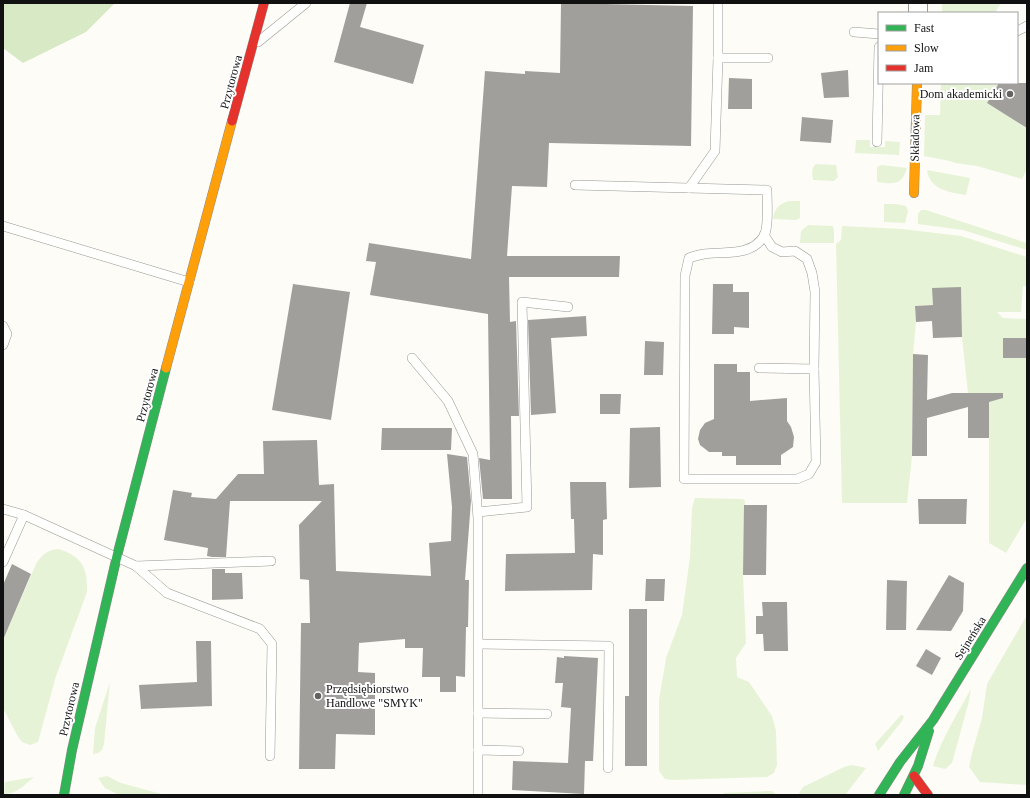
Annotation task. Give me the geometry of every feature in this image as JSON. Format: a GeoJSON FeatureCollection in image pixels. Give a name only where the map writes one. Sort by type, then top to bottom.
{"type":"FeatureCollection","features":[{"type":"Feature","properties":{"kind":"street","name":"Przytorowa"},"geometry":{"type":"LineString","coordinates":[[64,795],[72,750],[117,556],[264,3]]}},
{"type":"Feature","properties":{"kind":"street","name":"Składowa"},"geometry":{"type":"LineString","coordinates":[[914,194],[917,84]]}},
{"type":"Feature","properties":{"kind":"street","name":"Sejneńska"},"geometry":{"type":"LineString","coordinates":[[879,795],[900,762],[933,720],[1027,568]]}},
{"type":"Feature","properties":{"kind":"street","name":"Sejneńska"},"geometry":{"type":"LineString","coordinates":[[904,795],[918,766],[933,720]]}},
{"type":"Feature","properties":{"kind":"street"},"geometry":{"type":"LineString","coordinates":[[914,776],[928,795]]}},
{"type":"Feature","properties":{"kind":"lane"},"geometry":{"type":"LineString","coordinates":[[253,46],[306,3]]}},
{"type":"Feature","properties":{"kind":"lane"},"geometry":{"type":"LineString","coordinates":[[689,188],[715,151],[718,3]]}},
{"type":"Feature","properties":{"kind":"lane"},"geometry":{"type":"LineString","coordinates":[[1018,31],[1027,26]]}},
{"type":"Feature","properties":{"kind":"lane"},"geometry":{"type":"LineString","coordinates":[[854,32],[878,34]]}},
{"type":"Feature","properties":{"kind":"lane"},"geometry":{"type":"LineString","coordinates":[[718,58],[768,58]]}},
{"type":"Feature","properties":{"kind":"lane"},"geometry":{"type":"LineString","coordinates":[[877,142],[878,84]]}},
{"type":"Feature","properties":{"kind":"lane"},"geometry":{"type":"LineString","coordinates":[[575,185],[766,190],[768,215],[764,235],[753,247],[739,252],[705,254],[689,258],[685,276],[684,479],[797,479],[809,474],[816,462],[814,368],[815,292],[812,273],[807,259],[795,251],[782,252],[772,247],[764,235]]}},
{"type":"Feature","properties":{"kind":"lane"},"geometry":{"type":"LineString","coordinates":[[3,226],[189,282]]}},
{"type":"Feature","properties":{"kind":"lane"},"geometry":{"type":"LineString","coordinates":[[478,512],[527,507],[522,302],[568,307]]}},
{"type":"Feature","properties":{"kind":"lane"},"geometry":{"type":"LineString","coordinates":[[3,326],[7,334],[3,345]]}},
{"type":"Feature","properties":{"kind":"lane"},"geometry":{"type":"LineString","coordinates":[[412,358],[448,400],[473,454],[478,512],[478,795]]}},
{"type":"Feature","properties":{"kind":"lane"},"geometry":{"type":"LineString","coordinates":[[759,368],[814,368]]}},
{"type":"Feature","properties":{"kind":"lane"},"geometry":{"type":"LineString","coordinates":[[3,509],[24,515],[117,556],[136,566],[167,593],[260,629],[272,644],[270,756]]}},
{"type":"Feature","properties":{"kind":"lane"},"geometry":{"type":"LineString","coordinates":[[3,562],[24,515]]}},
{"type":"Feature","properties":{"kind":"lane"},"geometry":{"type":"LineString","coordinates":[[136,566],[271,561]]}},
{"type":"Feature","properties":{"kind":"lane"},"geometry":{"type":"LineString","coordinates":[[479,644],[609,646],[608,768]]}},
{"type":"Feature","properties":{"kind":"lane"},"geometry":{"type":"LineString","coordinates":[[478,713],[547,714]]}},
{"type":"Feature","properties":{"kind":"lane"},"geometry":{"type":"LineString","coordinates":[[478,750],[519,751]]}},
{"type":"Feature","properties":{"kind":"green space"},"geometry":{"type":"Polygon","coordinates":[[[3,3],[115,3],[86,32],[23,63],[3,48],[3,3]]]}},
{"type":"Feature","properties":{"kind":"green space"},"geometry":{"type":"Polygon","coordinates":[[[942,3],[1001,3],[996,12],[942,12],[942,3]]]}},
{"type":"Feature","properties":{"kind":"green space"},"geometry":{"type":"Polygon","coordinates":[[[941,84],[998,85],[987,103],[1027,128],[1027,169],[1022,179],[977,166],[924,156],[925,115],[940,115],[941,84]]]}},
{"type":"Feature","properties":{"kind":"green space"},"geometry":{"type":"Polygon","coordinates":[[[856,140],[870,140],[870,147],[885,147],[885,141],[900,142],[899,155],[855,153],[856,140]]]}},
{"type":"Feature","properties":{"kind":"green space"},"geometry":{"type":"Polygon","coordinates":[[[816,164],[836,165],[838,177],[834,181],[813,180],[812,173],[816,164]]]}},
{"type":"Feature","properties":{"kind":"green space"},"geometry":{"type":"Polygon","coordinates":[[[882,165],[907,168],[900,181],[892,183],[877,182],[877,167],[882,165]]]}},
{"type":"Feature","properties":{"kind":"green space"},"geometry":{"type":"Polygon","coordinates":[[[927,170],[970,178],[966,195],[953,193],[936,186],[929,177],[927,170]]]}},
{"type":"Feature","properties":{"kind":"green space"},"geometry":{"type":"Polygon","coordinates":[[[791,201],[800,201],[800,218],[796,220],[773,219],[776,209],[781,204],[791,201]]]}},
{"type":"Feature","properties":{"kind":"green space"},"geometry":{"type":"Polygon","coordinates":[[[884,204],[906,206],[908,211],[905,223],[884,222],[884,204]]]}},
{"type":"Feature","properties":{"kind":"green space"},"geometry":{"type":"Polygon","coordinates":[[[921,210],[926,210],[1027,243],[1027,250],[963,230],[918,224],[918,214],[921,210]]]}},
{"type":"Feature","properties":{"kind":"green space"},"geometry":{"type":"Polygon","coordinates":[[[808,225],[833,226],[834,243],[800,243],[801,231],[808,225]]]}},
{"type":"Feature","properties":{"kind":"green space"},"geometry":{"type":"Polygon","coordinates":[[[842,226],[902,229],[961,236],[1027,257],[1027,286],[1023,286],[1021,312],[997,312],[1003,318],[1027,319],[1027,338],[1003,339],[1003,358],[1027,358],[1027,518],[1006,553],[989,543],[989,393],[968,393],[962,337],[961,287],[933,305],[915,306],[916,322],[913,354],[912,456],[907,503],[842,503],[836,244],[841,240],[842,226]]]}},
{"type":"Feature","properties":{"kind":"green space"},"geometry":{"type":"Polygon","coordinates":[[[695,498],[743,499],[745,501],[743,575],[746,643],[736,658],[737,677],[749,682],[772,716],[776,731],[777,765],[774,773],[767,777],[673,780],[665,779],[659,771],[659,700],[666,658],[682,615],[690,557],[692,508],[695,498]]]}},
{"type":"Feature","properties":{"kind":"green space"},"geometry":{"type":"Polygon","coordinates":[[[58,549],[73,555],[82,564],[85,570],[87,592],[56,676],[38,742],[30,745],[22,742],[3,708],[3,640],[36,564],[45,554],[51,550],[58,549]]]}},
{"type":"Feature","properties":{"kind":"green space"},"geometry":{"type":"Polygon","coordinates":[[[1027,615],[1027,785],[980,782],[969,767],[982,718],[987,684],[1027,615]]]}},
{"type":"Feature","properties":{"kind":"green space"},"geometry":{"type":"Polygon","coordinates":[[[110,682],[104,744],[102,750],[93,754],[95,728],[110,682]]]}},
{"type":"Feature","properties":{"kind":"green space"},"geometry":{"type":"Polygon","coordinates":[[[971,689],[952,763],[945,769],[933,766],[945,736],[971,689]]]}},
{"type":"Feature","properties":{"kind":"green space"},"geometry":{"type":"Polygon","coordinates":[[[901,715],[904,716],[902,721],[878,751],[875,744],[901,715]]]}},
{"type":"Feature","properties":{"kind":"green space"},"geometry":{"type":"Polygon","coordinates":[[[852,765],[866,768],[845,795],[798,795],[803,787],[844,767],[852,765]]]}},
{"type":"Feature","properties":{"kind":"green space"},"geometry":{"type":"Polygon","coordinates":[[[107,776],[121,783],[165,795],[119,795],[105,788],[98,778],[107,776]]]}},
{"type":"Feature","properties":{"kind":"green space"},"geometry":{"type":"Polygon","coordinates":[[[34,777],[17,791],[4,794],[5,782],[34,777]]]}},
{"type":"Feature","properties":{"kind":"green space"},"geometry":{"type":"Polygon","coordinates":[[[772,791],[777,795],[724,795],[724,793],[772,791]]]}},
{"type":"Feature","properties":{"kind":"building"},"geometry":{"type":"Polygon","coordinates":[[[350,3],[367,3],[360,27],[424,45],[413,84],[334,62],[350,3]]]}},
{"type":"Feature","properties":{"kind":"building"},"geometry":{"type":"Polygon","coordinates":[[[561,3],[693,6],[691,146],[549,143],[547,187],[512,186],[507,256],[620,256],[619,277],[509,277],[510,322],[516,321],[519,416],[511,416],[512,499],[483,499],[479,458],[490,460],[488,314],[370,295],[376,262],[366,261],[369,243],[471,259],[485,71],[525,74],[525,71],[560,73],[561,3]]]}},
{"type":"Feature","properties":{"kind":"building"},"geometry":{"type":"Polygon","coordinates":[[[848,70],[849,97],[824,98],[821,73],[848,70]]]}},
{"type":"Feature","properties":{"kind":"building"},"geometry":{"type":"Polygon","coordinates":[[[729,78],[752,79],[752,109],[728,109],[729,78]]]}},
{"type":"Feature","properties":{"kind":"building","name":"Dom akademicki"},"geometry":{"type":"Polygon","coordinates":[[[1027,83],[1027,128],[987,103],[998,84],[1027,83]]]}},
{"type":"Feature","properties":{"kind":"building"},"geometry":{"type":"Polygon","coordinates":[[[802,117],[833,120],[831,143],[800,141],[802,117]]]}},
{"type":"Feature","properties":{"kind":"building"},"geometry":{"type":"Polygon","coordinates":[[[293,284],[350,292],[331,420],[272,410],[293,284]]]}},
{"type":"Feature","properties":{"kind":"building"},"geometry":{"type":"Polygon","coordinates":[[[713,284],[733,284],[733,292],[749,292],[749,328],[734,327],[734,334],[712,334],[713,284]]]}},
{"type":"Feature","properties":{"kind":"building"},"geometry":{"type":"Polygon","coordinates":[[[961,287],[962,337],[933,338],[932,321],[916,322],[915,306],[933,305],[932,288],[961,287]]]}},
{"type":"Feature","properties":{"kind":"building"},"geometry":{"type":"Polygon","coordinates":[[[586,316],[587,336],[551,338],[556,413],[531,415],[528,320],[586,316]]]}},
{"type":"Feature","properties":{"kind":"building"},"geometry":{"type":"Polygon","coordinates":[[[1003,338],[1027,338],[1027,358],[1003,358],[1003,338]]]}},
{"type":"Feature","properties":{"kind":"building"},"geometry":{"type":"Polygon","coordinates":[[[645,341],[664,342],[663,375],[644,375],[645,341]]]}},
{"type":"Feature","properties":{"kind":"building"},"geometry":{"type":"Polygon","coordinates":[[[913,354],[928,355],[927,400],[952,393],[1003,393],[1003,398],[989,402],[989,438],[968,438],[968,407],[927,418],[927,456],[912,456],[913,354]]]}},
{"type":"Feature","properties":{"kind":"building"},"geometry":{"type":"Polygon","coordinates":[[[714,364],[737,364],[737,372],[750,372],[750,401],[787,398],[787,421],[791,427],[794,437],[793,447],[781,455],[781,465],[736,465],[736,456],[722,456],[722,452],[709,452],[700,445],[698,439],[700,430],[705,423],[714,419],[714,364]]]}},
{"type":"Feature","properties":{"kind":"building"},"geometry":{"type":"Polygon","coordinates":[[[600,394],[621,394],[620,414],[600,414],[600,394]]]}},
{"type":"Feature","properties":{"kind":"building"},"geometry":{"type":"Polygon","coordinates":[[[660,427],[661,487],[629,488],[630,428],[660,427]]]}},
{"type":"Feature","properties":{"kind":"building"},"geometry":{"type":"Polygon","coordinates":[[[382,428],[452,428],[451,450],[381,450],[382,428]]]}},
{"type":"Feature","properties":{"kind":"building"},"geometry":{"type":"Polygon","coordinates":[[[317,440],[319,485],[334,484],[336,571],[431,576],[429,543],[451,541],[452,507],[447,454],[467,457],[471,501],[465,580],[469,580],[468,627],[466,627],[465,677],[456,676],[456,692],[440,692],[440,677],[422,677],[423,648],[405,648],[405,639],[359,643],[358,672],[375,673],[375,735],[336,734],[335,769],[299,769],[301,623],[310,623],[309,580],[300,579],[299,525],[322,501],[230,501],[226,557],[207,556],[208,548],[164,540],[173,490],[192,493],[191,497],[216,499],[238,474],[264,474],[263,441],[317,440]]]}},
{"type":"Feature","properties":{"kind":"building"},"geometry":{"type":"Polygon","coordinates":[[[570,482],[606,482],[607,519],[603,520],[603,555],[593,554],[592,590],[505,591],[506,554],[575,553],[574,519],[571,519],[570,482]]]}},
{"type":"Feature","properties":{"kind":"building"},"geometry":{"type":"Polygon","coordinates":[[[918,499],[967,499],[966,524],[919,524],[918,499]]]}},
{"type":"Feature","properties":{"kind":"building"},"geometry":{"type":"Polygon","coordinates":[[[744,505],[767,505],[766,575],[743,575],[744,505]]]}},
{"type":"Feature","properties":{"kind":"building"},"geometry":{"type":"Polygon","coordinates":[[[12,564],[31,574],[3,640],[3,585],[12,564]]]}},
{"type":"Feature","properties":{"kind":"building"},"geometry":{"type":"Polygon","coordinates":[[[212,569],[225,569],[225,573],[242,573],[243,599],[212,600],[212,569]]]}},
{"type":"Feature","properties":{"kind":"building"},"geometry":{"type":"Polygon","coordinates":[[[949,575],[964,583],[963,611],[951,631],[916,630],[949,575]]]}},
{"type":"Feature","properties":{"kind":"building"},"geometry":{"type":"Polygon","coordinates":[[[646,579],[665,579],[664,601],[645,601],[646,579]]]}},
{"type":"Feature","properties":{"kind":"building"},"geometry":{"type":"Polygon","coordinates":[[[887,580],[907,581],[906,630],[886,630],[887,580]]]}},
{"type":"Feature","properties":{"kind":"building"},"geometry":{"type":"Polygon","coordinates":[[[762,602],[787,602],[788,651],[764,651],[763,634],[756,634],[756,616],[763,616],[762,602]]]}},
{"type":"Feature","properties":{"kind":"building"},"geometry":{"type":"Polygon","coordinates":[[[629,609],[647,609],[647,766],[625,766],[625,696],[629,696],[629,609]]]}},
{"type":"Feature","properties":{"kind":"building"},"geometry":{"type":"Polygon","coordinates":[[[196,641],[211,641],[212,706],[141,709],[139,685],[197,682],[196,641]]]}},
{"type":"Feature","properties":{"kind":"building"},"geometry":{"type":"Polygon","coordinates":[[[926,649],[941,658],[932,675],[916,666],[926,649]]]}},
{"type":"Feature","properties":{"kind":"building"},"geometry":{"type":"Polygon","coordinates":[[[564,656],[598,658],[593,761],[585,761],[584,794],[512,790],[513,761],[568,763],[571,708],[561,707],[563,683],[555,683],[557,657],[564,658],[564,656]]]}},
{"type":"Feature","properties":{"kind":"traffic: fast"},"geometry":{"type":"LineString","coordinates":[[64,795],[72,750],[117,556],[166,368]]}},
{"type":"Feature","properties":{"kind":"traffic: fast"},"geometry":{"type":"LineString","coordinates":[[879,795],[900,762],[933,720],[1027,568]]}},
{"type":"Feature","properties":{"kind":"traffic: fast"},"geometry":{"type":"LineString","coordinates":[[904,795],[918,766],[929,731]]}},
{"type":"Feature","properties":{"kind":"traffic: slow"},"geometry":{"type":"LineString","coordinates":[[914,193],[917,84]]}},
{"type":"Feature","properties":{"kind":"traffic: slow"},"geometry":{"type":"LineString","coordinates":[[166,368],[232,121]]}},
{"type":"Feature","properties":{"kind":"traffic: jam"},"geometry":{"type":"LineString","coordinates":[[232,121],[264,3]]}},
{"type":"Feature","properties":{"kind":"traffic: jam"},"geometry":{"type":"LineString","coordinates":[[914,776],[928,795]]}},
{"type":"Feature","properties":{"kind":"place","name":"Dom akademicki"},"geometry":{"type":"Point","coordinates":[1010,94]}},
{"type":"Feature","properties":{"kind":"place","name":"Przędsiębiorstwo Handlowe \"SMYK\""},"geometry":{"type":"Point","coordinates":[318,696]}}]}
